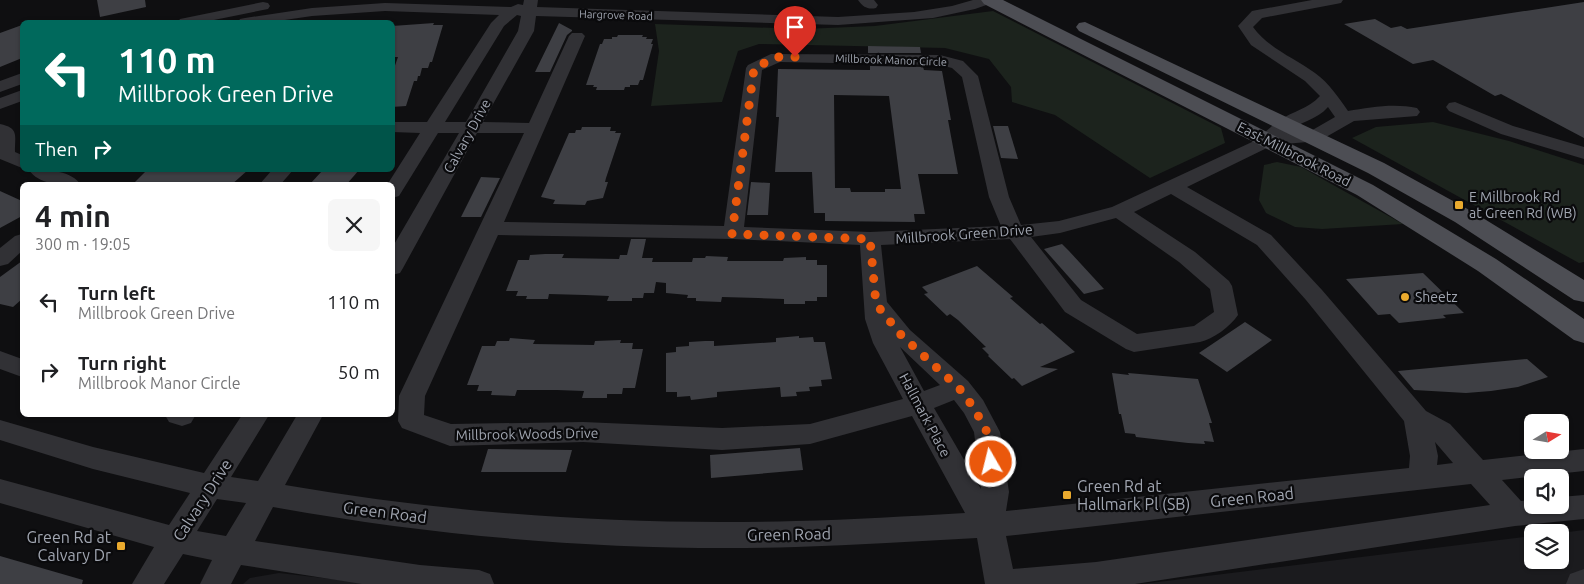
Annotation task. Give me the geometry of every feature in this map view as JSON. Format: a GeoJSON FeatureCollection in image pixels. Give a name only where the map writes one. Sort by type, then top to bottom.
{"type":"FeatureCollection","features":[{"type":"Feature","properties":{"kind":"main road","name":"East Millbrook Road"},"geometry":{"type":"LineString","coordinates":[[988,0],[1269,140],[1364,190],[1447,239],[1584,333]]}},
{"type":"Feature","properties":{"kind":"main road","name":"East Millbrook Road"},"geometry":{"type":"LineString","coordinates":[[1030,0],[1376,168],[1464,216],[1584,294]]}},
{"type":"Feature","properties":{"kind":"street"},"geometry":{"type":"LineString","coordinates":[[194,20],[228,12],[304,0]]}},
{"type":"Feature","properties":{"kind":"street","name":"Hargrove Road"},"geometry":{"type":"LineString","coordinates":[[590,0],[765,13],[838,21],[886,18],[953,10],[988,0]]}},
{"type":"Feature","properties":{"kind":"street"},"geometry":{"type":"LineString","coordinates":[[1336,0],[1257,14],[1245,26],[1256,42],[1311,78],[1329,96],[1345,119]]}},
{"type":"Feature","properties":{"kind":"street","name":"Hargrove Road"},"geometry":{"type":"LineString","coordinates":[[258,20],[312,12],[362,8],[526,6],[765,13],[874,3]]}},
{"type":"Feature","properties":{"kind":"street"},"geometry":{"type":"LineString","coordinates":[[395,186],[424,127],[498,23],[526,6]]}},
{"type":"Feature","properties":{"kind":"street","name":"Calvary Drive"},"geometry":{"type":"LineString","coordinates":[[395,263],[526,31],[526,6]]}},
{"type":"Feature","properties":{"kind":"street","name":"Millbrook Woods Drive"},"geometry":{"type":"LineString","coordinates":[[577,36],[491,228],[412,396],[411,421],[450,435],[584,432],[722,439],[810,434],[919,404],[959,388]]}},
{"type":"Feature","properties":{"kind":"street","name":"Millbrook Manor Circle"},"geometry":{"type":"LineString","coordinates":[[732,234],[754,68],[777,57],[940,60],[963,67],[970,76],[999,197],[1015,232]]}},
{"type":"Feature","properties":{"kind":"street"},"geometry":{"type":"LineString","coordinates":[[0,87],[20,79]]}},
{"type":"Feature","properties":{"kind":"street"},"geometry":{"type":"LineString","coordinates":[[0,104],[20,96]]}},
{"type":"Feature","properties":{"kind":"street"},"geometry":{"type":"LineString","coordinates":[[1269,140],[1286,124],[1317,109],[1329,96]]}},
{"type":"Feature","properties":{"kind":"street"},"geometry":{"type":"LineString","coordinates":[[1455,107],[1507,130],[1584,153]]}},
{"type":"Feature","properties":{"kind":"street"},"geometry":{"type":"LineString","coordinates":[[1269,140],[1313,137],[1350,116],[1394,111],[1411,112]]}},
{"type":"Feature","properties":{"kind":"street"},"geometry":{"type":"LineString","coordinates":[[395,128],[472,126],[536,128]]}},
{"type":"Feature","properties":{"kind":"street"},"geometry":{"type":"LineString","coordinates":[[0,129],[6,132],[6,155],[20,161]]}},
{"type":"Feature","properties":{"kind":"street","name":"Millbrook Green Drive"},"geometry":{"type":"LineString","coordinates":[[491,228],[870,239],[1015,232],[1060,227],[1119,211],[1269,140]]}},
{"type":"Feature","properties":{"kind":"street"},"geometry":{"type":"LineString","coordinates":[[43,172],[65,182]]}},
{"type":"Feature","properties":{"kind":"street"},"geometry":{"type":"LineString","coordinates":[[273,182],[281,172]]}},
{"type":"Feature","properties":{"kind":"street"},"geometry":{"type":"LineString","coordinates":[[1173,187],[1264,240],[1314,295],[1417,418],[1441,431],[1515,514]]}},
{"type":"Feature","properties":{"kind":"street"},"geometry":{"type":"LineString","coordinates":[[1015,232],[1073,306],[1134,343],[1200,334],[1226,315],[1220,286],[1187,257],[1119,211]]}},
{"type":"Feature","properties":{"kind":"street","name":"Hallmark Place"},"geometry":{"type":"LineString","coordinates":[[870,239],[877,319],[885,343],[968,494],[989,525]]}},
{"type":"Feature","properties":{"kind":"street"},"geometry":{"type":"LineString","coordinates":[[0,259],[20,243]]}},
{"type":"Feature","properties":{"kind":"street","name":"Hallmark Place"},"geometry":{"type":"LineString","coordinates":[[876,304],[902,336],[959,388],[974,408],[987,432],[994,492],[989,525]]}},
{"type":"Feature","properties":{"kind":"street"},"geometry":{"type":"LineString","coordinates":[[0,360],[20,367]]}},
{"type":"Feature","properties":{"kind":"street","name":"Calvary Drive"},"geometry":{"type":"LineString","coordinates":[[147,584],[255,417]]}},
{"type":"Feature","properties":{"kind":"street"},"geometry":{"type":"LineString","coordinates":[[215,584],[309,417]]}},
{"type":"Feature","properties":{"kind":"street"},"geometry":{"type":"LineString","coordinates":[[1417,418],[1424,456],[1421,478]]}},
{"type":"Feature","properties":{"kind":"street","name":"Green Road"},"geometry":{"type":"LineString","coordinates":[[0,430],[93,458],[210,486],[335,506],[422,517],[605,532],[795,534],[989,525],[1584,460]]}},
{"type":"Feature","properties":{"kind":"street"},"geometry":{"type":"LineString","coordinates":[[0,492],[176,540],[234,551],[420,579],[479,584]]}},
{"type":"Feature","properties":{"kind":"street"},"geometry":{"type":"LineString","coordinates":[[989,525],[1001,584],[1096,576],[1515,514],[1584,507]]}},
{"type":"Feature","properties":{"kind":"shaded area"},"geometry":{"type":"Polygon","coordinates":[[[993,11],[1221,128],[1225,143],[1150,178],[1055,115],[1012,102],[1011,87],[989,59],[945,48],[759,44],[738,51],[722,102],[651,106],[659,51],[655,24],[803,29],[875,26],[993,11]]]}},
{"type":"Feature","properties":{"kind":"shaded area"},"geometry":{"type":"Polygon","coordinates":[[[1433,122],[1509,141],[1584,165],[1584,262],[1579,263],[1352,138],[1376,127],[1433,122]]]}},
{"type":"Feature","properties":{"kind":"shaded area"},"geometry":{"type":"Polygon","coordinates":[[[1277,162],[1301,167],[1403,224],[1322,229],[1295,227],[1266,213],[1259,200],[1264,165],[1277,162]]]}},
{"type":"Feature","properties":{"kind":"shaded area"},"geometry":{"type":"Polygon","coordinates":[[[1584,530],[1584,584],[1142,584],[1524,537],[1524,569],[1569,569],[1569,532],[1584,530]]]}},
{"type":"Feature","properties":{"kind":"shaded area"},"geometry":{"type":"Polygon","coordinates":[[[279,573],[376,584],[243,584],[250,578],[279,573]]]}},
{"type":"Feature","properties":{"kind":"building"},"geometry":{"type":"Polygon","coordinates":[[[97,0],[145,0],[146,7],[100,17],[97,0]]]}},
{"type":"Feature","properties":{"kind":"building"},"geometry":{"type":"Polygon","coordinates":[[[1584,2],[1584,138],[1501,94],[1495,96],[1433,60],[1413,64],[1344,24],[1375,19],[1391,28],[1401,26],[1407,29],[1584,2]]]}},
{"type":"Feature","properties":{"kind":"building"},"geometry":{"type":"Polygon","coordinates":[[[434,23],[433,25],[443,25],[432,62],[430,62],[428,68],[422,68],[417,81],[414,81],[406,106],[395,107],[395,66],[398,57],[395,57],[395,26],[434,23]]]}},
{"type":"Feature","properties":{"kind":"building"},"geometry":{"type":"Polygon","coordinates":[[[559,23],[572,31],[567,35],[550,72],[535,72],[559,23]]]}},
{"type":"Feature","properties":{"kind":"building"},"geometry":{"type":"Polygon","coordinates":[[[20,26],[20,59],[0,67],[0,33],[20,26]]]}},
{"type":"Feature","properties":{"kind":"building"},"geometry":{"type":"Polygon","coordinates":[[[618,35],[643,35],[642,37],[647,37],[646,39],[653,39],[643,80],[640,80],[638,85],[625,87],[624,90],[596,90],[597,87],[593,87],[594,85],[586,85],[600,44],[602,44],[604,39],[612,39],[612,37],[617,37],[618,35]]]}},
{"type":"Feature","properties":{"kind":"building"},"geometry":{"type":"Polygon","coordinates":[[[868,46],[920,47],[921,53],[868,53],[868,46]]]}},
{"type":"Feature","properties":{"kind":"building"},"geometry":{"type":"Polygon","coordinates":[[[870,66],[923,67],[924,70],[942,71],[951,120],[948,120],[958,174],[918,174],[925,214],[914,214],[915,222],[825,221],[825,213],[814,213],[812,172],[775,172],[779,117],[776,117],[778,69],[870,70],[870,66]],[[834,95],[835,188],[850,188],[851,192],[885,192],[885,189],[901,189],[889,96],[834,95]]]}},
{"type":"Feature","properties":{"kind":"building"},"geometry":{"type":"Polygon","coordinates":[[[993,126],[1008,126],[1018,159],[1001,158],[993,126]]]}},
{"type":"Feature","properties":{"kind":"building"},"geometry":{"type":"Polygon","coordinates":[[[582,127],[611,127],[610,131],[621,133],[606,178],[605,182],[608,182],[603,198],[587,201],[585,205],[553,204],[555,200],[541,197],[569,133],[575,133],[576,130],[581,130],[582,127]]]}},
{"type":"Feature","properties":{"kind":"building"},"geometry":{"type":"Polygon","coordinates":[[[145,172],[246,172],[234,182],[135,182],[145,172]]]}},
{"type":"Feature","properties":{"kind":"building"},"geometry":{"type":"Polygon","coordinates":[[[321,172],[357,172],[349,182],[312,182],[321,172]]]}},
{"type":"Feature","properties":{"kind":"building"},"geometry":{"type":"Polygon","coordinates":[[[481,177],[500,178],[481,217],[461,217],[481,177]]]}},
{"type":"Feature","properties":{"kind":"building"},"geometry":{"type":"Polygon","coordinates":[[[751,182],[770,183],[768,215],[747,215],[751,182]]]}},
{"type":"Feature","properties":{"kind":"building"},"geometry":{"type":"Polygon","coordinates":[[[0,191],[20,200],[20,217],[0,228],[0,191]]]}},
{"type":"Feature","properties":{"kind":"building"},"geometry":{"type":"Polygon","coordinates":[[[631,239],[646,239],[642,258],[653,258],[652,262],[692,262],[693,258],[705,258],[706,256],[728,257],[727,261],[783,261],[784,258],[806,257],[806,260],[817,260],[817,265],[827,265],[827,297],[817,297],[817,301],[805,301],[805,304],[784,304],[784,299],[722,297],[721,302],[696,301],[696,298],[687,298],[688,295],[666,293],[666,283],[656,282],[654,293],[644,293],[643,298],[632,298],[632,301],[607,301],[609,296],[549,294],[548,299],[526,299],[527,296],[516,296],[518,291],[506,291],[518,260],[529,260],[530,255],[564,254],[562,258],[619,259],[620,255],[627,255],[631,239]]]}},
{"type":"Feature","properties":{"kind":"building"},"geometry":{"type":"Polygon","coordinates":[[[1062,244],[1104,289],[1084,294],[1044,249],[1062,244]]]}},
{"type":"Feature","properties":{"kind":"building"},"geometry":{"type":"Polygon","coordinates":[[[20,262],[20,301],[13,307],[0,304],[0,277],[20,262]]]}},
{"type":"Feature","properties":{"kind":"building"},"geometry":{"type":"Polygon","coordinates":[[[977,266],[1013,297],[1010,298],[1075,352],[1040,367],[1058,369],[1022,386],[988,356],[982,348],[986,347],[958,320],[950,314],[947,316],[924,294],[928,293],[922,287],[977,266]]]}},
{"type":"Feature","properties":{"kind":"building"},"geometry":{"type":"Polygon","coordinates":[[[1423,273],[1464,313],[1443,315],[1446,318],[1399,323],[1390,314],[1378,315],[1346,279],[1423,273]]]}},
{"type":"Feature","properties":{"kind":"building"},"geometry":{"type":"Polygon","coordinates":[[[1245,322],[1272,340],[1227,372],[1199,353],[1245,322]]]}},
{"type":"Feature","properties":{"kind":"building"},"geometry":{"type":"Polygon","coordinates":[[[799,336],[799,338],[813,337],[814,342],[825,342],[832,379],[821,380],[822,386],[809,387],[810,391],[796,392],[797,396],[781,397],[780,387],[717,392],[717,397],[691,400],[690,396],[677,397],[677,392],[666,392],[666,353],[676,352],[676,347],[689,346],[689,342],[705,341],[714,341],[714,346],[776,342],[776,338],[799,336]]]}},
{"type":"Feature","properties":{"kind":"building"},"geometry":{"type":"Polygon","coordinates":[[[510,338],[535,340],[533,344],[594,345],[595,341],[621,340],[620,343],[633,343],[632,349],[643,349],[635,388],[623,388],[622,394],[607,394],[607,398],[582,398],[584,391],[517,390],[515,396],[491,395],[492,391],[477,391],[479,385],[467,385],[482,346],[495,346],[497,341],[509,341],[510,338]]]}},
{"type":"Feature","properties":{"kind":"building"},"geometry":{"type":"Polygon","coordinates":[[[1527,359],[1548,377],[1518,387],[1491,391],[1466,393],[1414,390],[1398,371],[1527,359]]]}},
{"type":"Feature","properties":{"kind":"building"},"geometry":{"type":"Polygon","coordinates":[[[1112,373],[1198,379],[1212,423],[1209,423],[1214,442],[1204,441],[1205,444],[1188,443],[1136,437],[1135,434],[1125,433],[1121,414],[1119,414],[1112,373]]]}},
{"type":"Feature","properties":{"kind":"building"},"geometry":{"type":"Polygon","coordinates":[[[800,448],[803,470],[711,478],[710,455],[800,448]]]}},
{"type":"Feature","properties":{"kind":"building"},"geometry":{"type":"Polygon","coordinates":[[[488,449],[572,450],[566,472],[481,472],[488,449]]]}},
{"type":"Feature","properties":{"kind":"building"},"geometry":{"type":"Polygon","coordinates":[[[0,556],[83,580],[82,584],[0,584],[0,556]]]}},
{"type":"Feature","properties":{"kind":"place","name":"E Millbrook Rd at Green Rd (WB)"},"geometry":{"type":"Point","coordinates":[1459,205]}},
{"type":"Feature","properties":{"kind":"place","name":"Sheetz"},"geometry":{"type":"Point","coordinates":[1405,297]}},
{"type":"Feature","properties":{"kind":"place","name":"Green Rd at Hallmark Pl (SB)"},"geometry":{"type":"Point","coordinates":[1067,495]}},
{"type":"Feature","properties":{"kind":"place","name":"Green Rd at Calvary Dr"},"geometry":{"type":"Point","coordinates":[121,546]}},
{"type":"Feature","properties":{"kind":"route"},"geometry":{"type":"LineString","coordinates":[[795,57],[777,57],[754,68],[732,234],[870,239],[876,304],[902,336],[959,388],[974,408],[987,432],[991,462]]}}]}
